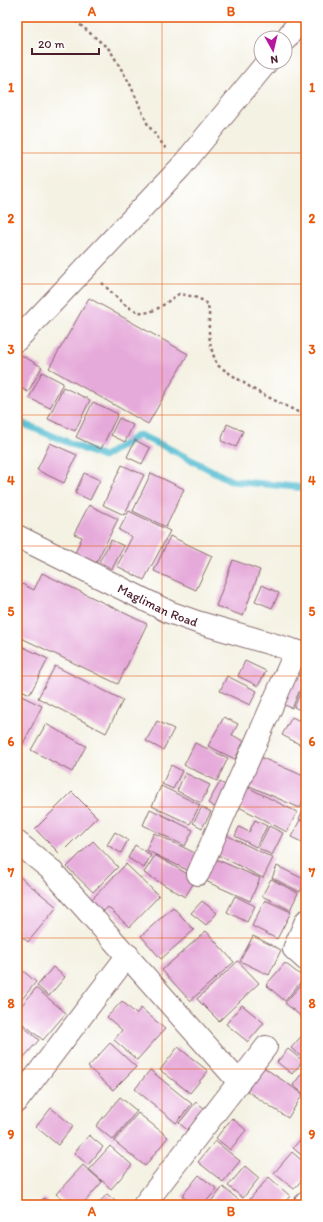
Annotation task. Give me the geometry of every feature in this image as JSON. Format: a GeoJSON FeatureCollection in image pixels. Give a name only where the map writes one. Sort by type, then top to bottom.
{"type":"FeatureCollection","features":[{"type":"Feature","properties":{"kind":"street"},"geometry":{"type":"LineString","coordinates":[[293,30],[303,17]]}},
{"type":"Feature","properties":{"kind":"street"},"geometry":{"type":"LineString","coordinates":[[17,340],[180,168],[260,70]]}},
{"type":"Feature","properties":{"kind":"street","name":"Magliman Road"},"geometry":{"type":"LineString","coordinates":[[17,536],[169,612],[301,652]]}},
{"type":"Feature","properties":{"kind":"street"},"geometry":{"type":"LineString","coordinates":[[198,874],[301,652]]}},
{"type":"Feature","properties":{"kind":"street"},"geometry":{"type":"LineString","coordinates":[[17,842],[50,869],[128,955],[238,1081]]}},
{"type":"Feature","properties":{"kind":"street"},"geometry":{"type":"LineString","coordinates":[[306,921],[294,949],[306,960]]}},
{"type":"Feature","properties":{"kind":"street"},"geometry":{"type":"LineString","coordinates":[[17,1101],[128,955]]}},
{"type":"Feature","properties":{"kind":"street"},"geometry":{"type":"LineString","coordinates":[[144,1205],[238,1081],[266,1047]]}},
{"type":"Feature","properties":{"kind":"path"},"geometry":{"type":"LineString","coordinates":[[71,17],[110,50],[130,84],[148,125],[180,168]]}},
{"type":"Feature","properties":{"kind":"path"},"geometry":{"type":"LineString","coordinates":[[86,268],[122,302],[140,312],[152,312],[179,294],[194,296],[205,301],[209,310],[210,340],[216,365],[256,391],[306,416]]}},
{"type":"Feature","properties":{"kind":"building"},"geometry":{"type":"Polygon","coordinates":[[[89,298],[188,354],[148,424],[49,368],[89,298]]]}},
{"type":"Feature","properties":{"kind":"building"},"geometry":{"type":"Polygon","coordinates":[[[21,355],[42,367],[28,392],[17,386],[17,362],[21,355]]]}},
{"type":"Feature","properties":{"kind":"building"},"geometry":{"type":"Polygon","coordinates":[[[42,372],[63,383],[50,408],[29,398],[42,372]]]}},
{"type":"Feature","properties":{"kind":"building"},"geometry":{"type":"Polygon","coordinates":[[[63,387],[90,400],[75,431],[48,419],[63,387]]]}},
{"type":"Feature","properties":{"kind":"building"},"geometry":{"type":"Polygon","coordinates":[[[93,402],[118,414],[101,449],[76,437],[93,402]]]}},
{"type":"Feature","properties":{"kind":"building"},"geometry":{"type":"Polygon","coordinates":[[[119,418],[133,425],[125,442],[111,435],[119,418]]]}},
{"type":"Feature","properties":{"kind":"building"},"geometry":{"type":"Polygon","coordinates":[[[227,424],[243,431],[236,447],[221,441],[227,424]]]}},
{"type":"Feature","properties":{"kind":"building"},"geometry":{"type":"Polygon","coordinates":[[[135,440],[150,448],[142,464],[127,457],[135,440]]]}},
{"type":"Feature","properties":{"kind":"building"},"geometry":{"type":"Polygon","coordinates":[[[50,443],[77,455],[64,483],[37,470],[50,443]]]}},
{"type":"Feature","properties":{"kind":"building"},"geometry":{"type":"Polygon","coordinates":[[[122,465],[144,475],[124,515],[103,505],[122,465]]]}},
{"type":"Feature","properties":{"kind":"building"},"geometry":{"type":"Polygon","coordinates":[[[84,473],[100,480],[90,500],[75,493],[84,473]]]}},
{"type":"Feature","properties":{"kind":"building"},"geometry":{"type":"Polygon","coordinates":[[[151,473],[184,489],[166,527],[133,511],[151,473]]]}},
{"type":"Feature","properties":{"kind":"building"},"geometry":{"type":"Polygon","coordinates":[[[89,505],[118,519],[96,563],[75,553],[82,537],[74,534],[89,505]]]}},
{"type":"Feature","properties":{"kind":"building"},"geometry":{"type":"Polygon","coordinates":[[[129,511],[170,531],[144,580],[117,566],[132,537],[119,530],[129,511]]]}},
{"type":"Feature","properties":{"kind":"building"},"geometry":{"type":"Polygon","coordinates":[[[170,536],[212,556],[196,590],[154,571],[170,536]]]}},
{"type":"Feature","properties":{"kind":"building"},"geometry":{"type":"Polygon","coordinates":[[[111,540],[124,546],[112,569],[99,562],[111,540]]]}},
{"type":"Feature","properties":{"kind":"building"},"geometry":{"type":"Polygon","coordinates":[[[233,560],[260,570],[243,616],[216,606],[233,560]]]}},
{"type":"Feature","properties":{"kind":"building"},"geometry":{"type":"Polygon","coordinates":[[[42,573],[147,624],[118,684],[17,636],[19,622],[17,621],[17,595],[22,584],[34,590],[42,573]]]}},
{"type":"Feature","properties":{"kind":"building"},"geometry":{"type":"Polygon","coordinates":[[[262,585],[279,593],[272,608],[255,601],[262,585]]]}},
{"type":"Feature","properties":{"kind":"building"},"geometry":{"type":"Polygon","coordinates":[[[17,644],[48,659],[30,694],[17,688],[17,644]]]}},
{"type":"Feature","properties":{"kind":"building"},"geometry":{"type":"Polygon","coordinates":[[[245,661],[266,671],[258,686],[238,676],[245,661]]]}},
{"type":"Feature","properties":{"kind":"building"},"geometry":{"type":"Polygon","coordinates":[[[55,666],[123,700],[106,733],[38,698],[55,666]]]}},
{"type":"Feature","properties":{"kind":"building"},"geometry":{"type":"Polygon","coordinates":[[[295,674],[305,678],[292,708],[282,704],[295,674]]]}},
{"type":"Feature","properties":{"kind":"building"},"geometry":{"type":"Polygon","coordinates":[[[227,676],[257,691],[250,705],[220,691],[227,676]]]}},
{"type":"Feature","properties":{"kind":"building"},"geometry":{"type":"Polygon","coordinates":[[[306,681],[306,713],[294,707],[306,681]]]}},
{"type":"Feature","properties":{"kind":"building"},"geometry":{"type":"Polygon","coordinates":[[[17,694],[42,706],[23,744],[17,741],[17,694]]]}},
{"type":"Feature","properties":{"kind":"building"},"geometry":{"type":"Polygon","coordinates":[[[224,717],[238,724],[232,735],[244,741],[235,759],[208,746],[224,717]]]}},
{"type":"Feature","properties":{"kind":"building"},"geometry":{"type":"Polygon","coordinates":[[[292,717],[306,724],[306,740],[303,746],[282,735],[292,717]]]}},
{"type":"Feature","properties":{"kind":"building"},"geometry":{"type":"Polygon","coordinates":[[[157,721],[174,729],[163,750],[146,741],[157,721]]]}},
{"type":"Feature","properties":{"kind":"building"},"geometry":{"type":"Polygon","coordinates":[[[46,724],[86,746],[72,772],[31,750],[46,724]]]}},
{"type":"Feature","properties":{"kind":"building"},"geometry":{"type":"Polygon","coordinates":[[[195,743],[228,758],[217,781],[184,765],[195,743]]]}},
{"type":"Feature","properties":{"kind":"building"},"geometry":{"type":"Polygon","coordinates":[[[260,757],[306,777],[306,794],[300,808],[247,785],[260,757]]]}},
{"type":"Feature","properties":{"kind":"building"},"geometry":{"type":"Polygon","coordinates":[[[171,765],[182,771],[173,789],[162,784],[171,765]]]}},
{"type":"Feature","properties":{"kind":"building"},"geometry":{"type":"Polygon","coordinates":[[[185,773],[210,785],[201,803],[177,791],[185,773]]]}},
{"type":"Feature","properties":{"kind":"building"},"geometry":{"type":"Polygon","coordinates":[[[220,782],[232,789],[219,810],[208,803],[220,782]]]}},
{"type":"Feature","properties":{"kind":"building"},"geometry":{"type":"Polygon","coordinates":[[[161,786],[200,805],[190,824],[152,806],[161,786]]]}},
{"type":"Feature","properties":{"kind":"building"},"geometry":{"type":"Polygon","coordinates":[[[247,787],[297,812],[287,832],[237,806],[247,787]]]}},
{"type":"Feature","properties":{"kind":"building"},"geometry":{"type":"Polygon","coordinates":[[[72,792],[97,817],[60,854],[35,829],[72,792]]]}},
{"type":"Feature","properties":{"kind":"building"},"geometry":{"type":"Polygon","coordinates":[[[306,805],[306,822],[299,819],[306,805]]]}},
{"type":"Feature","properties":{"kind":"building"},"geometry":{"type":"Polygon","coordinates":[[[202,807],[211,812],[202,828],[193,823],[202,807]]]}},
{"type":"Feature","properties":{"kind":"building"},"geometry":{"type":"Polygon","coordinates":[[[150,809],[193,830],[185,846],[143,825],[150,809]]]}},
{"type":"Feature","properties":{"kind":"building"},"geometry":{"type":"Polygon","coordinates":[[[255,820],[267,826],[256,847],[235,836],[239,827],[249,832],[255,820]]]}},
{"type":"Feature","properties":{"kind":"building"},"geometry":{"type":"Polygon","coordinates":[[[300,820],[306,823],[306,844],[291,837],[300,820]]]}},
{"type":"Feature","properties":{"kind":"building"},"geometry":{"type":"Polygon","coordinates":[[[269,826],[283,833],[272,855],[258,848],[269,826]]]}},
{"type":"Feature","properties":{"kind":"building"},"geometry":{"type":"Polygon","coordinates":[[[115,832],[128,840],[121,853],[107,845],[115,832]]]}},
{"type":"Feature","properties":{"kind":"building"},"geometry":{"type":"Polygon","coordinates":[[[154,833],[201,856],[193,873],[146,850],[154,833]]]}},
{"type":"Feature","properties":{"kind":"building"},"geometry":{"type":"Polygon","coordinates":[[[224,834],[273,858],[263,878],[214,853],[224,834]]]}},
{"type":"Feature","properties":{"kind":"building"},"geometry":{"type":"Polygon","coordinates":[[[93,841],[118,867],[93,892],[67,867],[93,841]]]}},
{"type":"Feature","properties":{"kind":"building"},"geometry":{"type":"Polygon","coordinates":[[[135,845],[151,855],[144,868],[128,858],[135,845]]]}},
{"type":"Feature","properties":{"kind":"building"},"geometry":{"type":"Polygon","coordinates":[[[155,855],[196,879],[185,897],[144,873],[155,855]]]}},
{"type":"Feature","properties":{"kind":"building"},"geometry":{"type":"Polygon","coordinates":[[[213,858],[260,878],[250,901],[203,880],[213,858]]]}},
{"type":"Feature","properties":{"kind":"building"},"geometry":{"type":"Polygon","coordinates":[[[126,864],[159,896],[129,927],[108,907],[102,913],[90,901],[126,864]]]}},
{"type":"Feature","properties":{"kind":"building"},"geometry":{"type":"Polygon","coordinates":[[[277,866],[306,880],[300,892],[272,878],[277,866]]]}},
{"type":"Feature","properties":{"kind":"building"},"geometry":{"type":"Polygon","coordinates":[[[20,877],[57,907],[28,942],[17,933],[17,880],[20,877]]]}},
{"type":"Feature","properties":{"kind":"building"},"geometry":{"type":"Polygon","coordinates":[[[271,879],[298,893],[290,910],[262,896],[271,879]]]}},
{"type":"Feature","properties":{"kind":"building"},"geometry":{"type":"Polygon","coordinates":[[[235,896],[255,906],[247,922],[227,912],[235,896]]]}},
{"type":"Feature","properties":{"kind":"building"},"geometry":{"type":"Polygon","coordinates":[[[265,900],[291,912],[277,939],[252,926],[265,900]]]}},
{"type":"Feature","properties":{"kind":"building"},"geometry":{"type":"Polygon","coordinates":[[[202,901],[217,913],[206,925],[191,913],[202,901]]]}},
{"type":"Feature","properties":{"kind":"building"},"geometry":{"type":"Polygon","coordinates":[[[173,907],[194,930],[161,959],[141,936],[173,907]]]}},
{"type":"Feature","properties":{"kind":"building"},"geometry":{"type":"Polygon","coordinates":[[[206,931],[234,962],[190,1001],[162,970],[206,931]]]}},
{"type":"Feature","properties":{"kind":"building"},"geometry":{"type":"Polygon","coordinates":[[[253,936],[281,950],[269,975],[240,961],[253,936]]]}},
{"type":"Feature","properties":{"kind":"building"},"geometry":{"type":"Polygon","coordinates":[[[238,961],[259,983],[219,1021],[197,999],[238,961]]]}},
{"type":"Feature","properties":{"kind":"building"},"geometry":{"type":"Polygon","coordinates":[[[285,963],[304,978],[285,1001],[266,985],[285,963]]]}},
{"type":"Feature","properties":{"kind":"building"},"geometry":{"type":"Polygon","coordinates":[[[53,967],[65,977],[49,996],[37,986],[53,967]]]}},
{"type":"Feature","properties":{"kind":"building"},"geometry":{"type":"Polygon","coordinates":[[[22,970],[36,982],[17,1005],[17,976],[22,970]]]}},
{"type":"Feature","properties":{"kind":"building"},"geometry":{"type":"Polygon","coordinates":[[[305,980],[306,1017],[304,1019],[285,1003],[305,980]]]}},
{"type":"Feature","properties":{"kind":"building"},"geometry":{"type":"Polygon","coordinates":[[[36,988],[66,1013],[43,1040],[17,1019],[17,1011],[36,988]]]}},
{"type":"Feature","properties":{"kind":"building"},"geometry":{"type":"Polygon","coordinates":[[[122,1001],[136,1014],[141,1008],[165,1029],[137,1060],[114,1040],[122,1030],[107,1017],[122,1001]]]}},
{"type":"Feature","properties":{"kind":"building"},"geometry":{"type":"Polygon","coordinates":[[[242,1005],[264,1023],[248,1042],[226,1024],[242,1005]]]}},
{"type":"Feature","properties":{"kind":"building"},"geometry":{"type":"Polygon","coordinates":[[[17,1021],[39,1040],[17,1065],[17,1021]]]}},
{"type":"Feature","properties":{"kind":"building"},"geometry":{"type":"Polygon","coordinates":[[[305,1032],[306,1033],[306,1061],[291,1048],[305,1032]]]}},
{"type":"Feature","properties":{"kind":"building"},"geometry":{"type":"Polygon","coordinates":[[[110,1043],[136,1067],[113,1090],[88,1067],[110,1043]]]}},
{"type":"Feature","properties":{"kind":"building"},"geometry":{"type":"Polygon","coordinates":[[[178,1047],[208,1071],[190,1093],[160,1070],[178,1047]]]}},
{"type":"Feature","properties":{"kind":"building"},"geometry":{"type":"Polygon","coordinates":[[[288,1049],[303,1061],[292,1074],[277,1062],[288,1049]]]}},
{"type":"Feature","properties":{"kind":"building"},"geometry":{"type":"Polygon","coordinates":[[[263,1067],[303,1094],[288,1118],[247,1091],[263,1067]]]}},
{"type":"Feature","properties":{"kind":"building"},"geometry":{"type":"Polygon","coordinates":[[[306,1068],[306,1096],[293,1085],[306,1068]]]}},
{"type":"Feature","properties":{"kind":"building"},"geometry":{"type":"Polygon","coordinates":[[[150,1070],[192,1104],[176,1123],[135,1089],[150,1070]]]}},
{"type":"Feature","properties":{"kind":"building"},"geometry":{"type":"Polygon","coordinates":[[[120,1097],[137,1111],[113,1140],[96,1126],[120,1097]]]}},
{"type":"Feature","properties":{"kind":"building"},"geometry":{"type":"Polygon","coordinates":[[[196,1102],[208,1111],[191,1133],[179,1123],[196,1102]]]}},
{"type":"Feature","properties":{"kind":"building"},"geometry":{"type":"Polygon","coordinates":[[[51,1108],[73,1126],[58,1145],[36,1127],[51,1108]]]}},
{"type":"Feature","properties":{"kind":"building"},"geometry":{"type":"Polygon","coordinates":[[[138,1113],[168,1137],[145,1166],[114,1141],[138,1113]]]}},
{"type":"Feature","properties":{"kind":"building"},"geometry":{"type":"Polygon","coordinates":[[[232,1118],[246,1130],[230,1150],[216,1138],[232,1118]]]}},
{"type":"Feature","properties":{"kind":"building"},"geometry":{"type":"Polygon","coordinates":[[[306,1133],[306,1159],[293,1148],[306,1133]]]}},
{"type":"Feature","properties":{"kind":"building"},"geometry":{"type":"Polygon","coordinates":[[[89,1135],[103,1147],[88,1165],[74,1153],[89,1135]]]}},
{"type":"Feature","properties":{"kind":"building"},"geometry":{"type":"Polygon","coordinates":[[[215,1141],[240,1161],[223,1182],[198,1162],[215,1141]]]}},
{"type":"Feature","properties":{"kind":"building"},"geometry":{"type":"Polygon","coordinates":[[[110,1146],[132,1165],[111,1189],[89,1169],[110,1146]]]}},
{"type":"Feature","properties":{"kind":"building"},"geometry":{"type":"Polygon","coordinates":[[[292,1152],[306,1164],[306,1175],[294,1189],[274,1173],[292,1152]]]}},
{"type":"Feature","properties":{"kind":"building"},"geometry":{"type":"Polygon","coordinates":[[[83,1165],[102,1182],[82,1205],[69,1205],[56,1194],[83,1165]]]}},
{"type":"Feature","properties":{"kind":"building"},"geometry":{"type":"Polygon","coordinates":[[[245,1166],[259,1178],[243,1198],[228,1186],[245,1166]]]}},
{"type":"Feature","properties":{"kind":"building"},"geometry":{"type":"Polygon","coordinates":[[[199,1175],[217,1189],[203,1205],[193,1205],[182,1196],[199,1175]]]}},
{"type":"Feature","properties":{"kind":"building"},"geometry":{"type":"Polygon","coordinates":[[[269,1177],[290,1196],[283,1205],[255,1205],[249,1200],[269,1177]]]}},
{"type":"Feature","properties":{"kind":"building"},"geometry":{"type":"Polygon","coordinates":[[[223,1187],[240,1201],[237,1205],[208,1205],[223,1187]]]}},
{"type":"Feature","properties":{"kind":"building"},"geometry":{"type":"Polygon","coordinates":[[[107,1194],[120,1205],[97,1205],[107,1194]]]}},
{"type":"Feature","properties":{"kind":"building"},"geometry":{"type":"Polygon","coordinates":[[[44,1198],[52,1205],[38,1205],[44,1198]]]}},
{"type":"Feature","properties":{"kind":"waterway"},"geometry":{"type":"LineString","coordinates":[[17,421],[103,457],[139,435],[166,447],[232,481],[306,488]]}}]}
